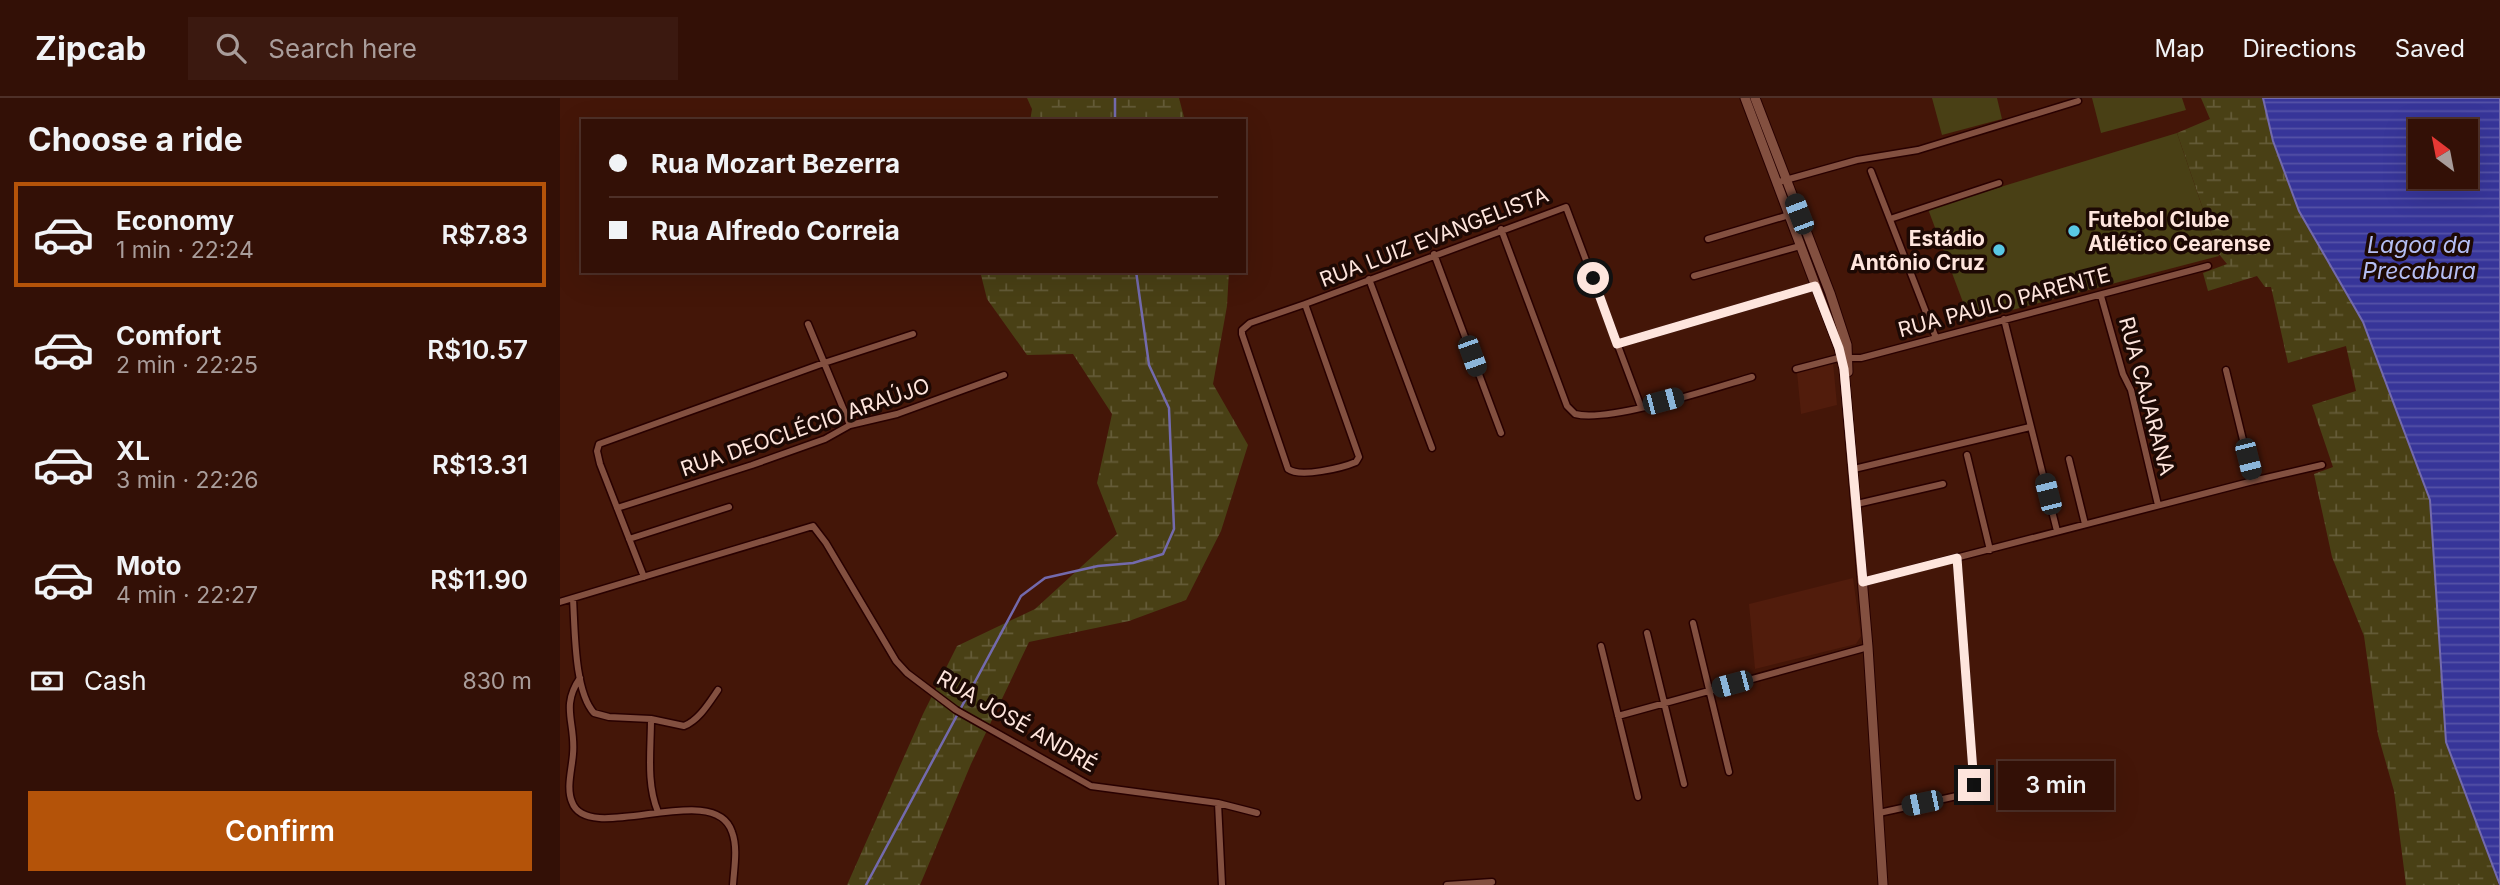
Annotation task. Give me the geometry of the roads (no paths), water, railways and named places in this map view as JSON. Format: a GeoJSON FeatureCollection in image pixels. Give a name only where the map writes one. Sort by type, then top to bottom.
{"type":"FeatureCollection","features":[{"type":"Feature","properties":{"kind":"main road"},"geometry":{"type":"LineString","coordinates":[[1753,99],[1782,181],[1830,293],[1847,345],[1847,391],[1868,647],[1883,885]]}},
{"type":"Feature","properties":{"kind":"main road"},"geometry":{"type":"LineString","coordinates":[[1782,181],[1789,215],[1800,246],[1845,358]]}},
{"type":"Feature","properties":{"kind":"street"},"geometry":{"type":"LineString","coordinates":[[1782,181],[1857,160],[1918,150],[2077,101]]}},
{"type":"Feature","properties":{"kind":"street"},"geometry":{"type":"LineString","coordinates":[[1871,171],[1936,338]]}},
{"type":"Feature","properties":{"kind":"street"},"geometry":{"type":"LineString","coordinates":[[1890,219],[1999,183]]}},
{"type":"Feature","properties":{"kind":"street","name":"RUA LUIZ EVANGELISTA"},"geometry":{"type":"LineString","coordinates":[[1307,303],[1359,460],[1344,466],[1295,474],[1288,469],[1241,334],[1250,323],[1564,206],[1569,211],[1617,344]]}},
{"type":"Feature","properties":{"kind":"street"},"geometry":{"type":"LineString","coordinates":[[1708,239],[1789,215]]}},
{"type":"Feature","properties":{"kind":"street"},"geometry":{"type":"LineString","coordinates":[[1501,229],[1567,406],[1572,412],[1580,415],[1641,407],[1752,377]]}},
{"type":"Feature","properties":{"kind":"street"},"geometry":{"type":"LineString","coordinates":[[1695,276],[1800,246]]}},
{"type":"Feature","properties":{"kind":"street"},"geometry":{"type":"LineString","coordinates":[[1434,254],[1501,433]]}},
{"type":"Feature","properties":{"kind":"street","name":"RUA PAULO PARENTE"},"geometry":{"type":"LineString","coordinates":[[1796,369],[1845,358],[1861,358],[2208,266]]}},
{"type":"Feature","properties":{"kind":"street"},"geometry":{"type":"LineString","coordinates":[[1369,279],[1432,447]]}},
{"type":"Feature","properties":{"kind":"street"},"geometry":{"type":"LineString","coordinates":[[1641,407],[1617,344],[1815,286]]}},
{"type":"Feature","properties":{"kind":"street","name":"RUA CAJARANA"},"geometry":{"type":"LineString","coordinates":[[2101,296],[2123,374],[2131,390],[2158,505]]}},
{"type":"Feature","properties":{"kind":"street"},"geometry":{"type":"LineString","coordinates":[[2004,319],[2057,531]]}},
{"type":"Feature","properties":{"kind":"street"},"geometry":{"type":"LineString","coordinates":[[808,324],[850,425]]}},
{"type":"Feature","properties":{"kind":"street"},"geometry":{"type":"LineString","coordinates":[[643,578],[598,456],[599,444],[913,334]]}},
{"type":"Feature","properties":{"kind":"street"},"geometry":{"type":"LineString","coordinates":[[2226,370],[2253,481]]}},
{"type":"Feature","properties":{"kind":"street","name":"RUA DEOCLÉCIO ARAÚJO"},"geometry":{"type":"LineString","coordinates":[[617,508],[752,465],[825,439],[850,425],[897,414],[1004,375]]}},
{"type":"Feature","properties":{"kind":"street"},"geometry":{"type":"LineString","coordinates":[[1854,469],[2030,427]]}},
{"type":"Feature","properties":{"kind":"street"},"geometry":{"type":"LineString","coordinates":[[1967,455],[1990,550]]}},
{"type":"Feature","properties":{"kind":"street"},"geometry":{"type":"LineString","coordinates":[[2069,459],[2085,524]]}},
{"type":"Feature","properties":{"kind":"street"},"geometry":{"type":"LineString","coordinates":[[1863,582],[2322,465]]}},
{"type":"Feature","properties":{"kind":"street"},"geometry":{"type":"LineString","coordinates":[[1857,505],[1943,484]]}},
{"type":"Feature","properties":{"kind":"street"},"geometry":{"type":"LineString","coordinates":[[629,539],[729,508]]}},
{"type":"Feature","properties":{"kind":"street","name":"RUA JOSÉ ANDRÉ"},"geometry":{"type":"LineString","coordinates":[[560,602],[813,526],[826,543],[892,657],[907,673],[950,706],[1091,786],[1219,803],[1257,813]]}},
{"type":"Feature","properties":{"kind":"street"},"geometry":{"type":"LineString","coordinates":[[1879,813],[1966,794],[1974,785],[1957,558]]}},
{"type":"Feature","properties":{"kind":"street"},"geometry":{"type":"LineString","coordinates":[[573,599],[580,678],[594,713],[609,717],[651,719],[678,725],[689,724],[704,710],[718,690]]}},
{"type":"Feature","properties":{"kind":"street"},"geometry":{"type":"LineString","coordinates":[[1693,623],[1729,772]]}},
{"type":"Feature","properties":{"kind":"street"},"geometry":{"type":"LineString","coordinates":[[1647,633],[1684,784]]}},
{"type":"Feature","properties":{"kind":"street"},"geometry":{"type":"LineString","coordinates":[[1601,646],[1638,797]]}},
{"type":"Feature","properties":{"kind":"street"},"geometry":{"type":"LineString","coordinates":[[1618,716],[1868,647]]}},
{"type":"Feature","properties":{"kind":"street"},"geometry":{"type":"LineString","coordinates":[[580,678],[569,696],[574,753],[571,772],[572,803],[579,811],[592,818],[697,810],[718,816],[729,825],[735,844],[733,885]]}},
{"type":"Feature","properties":{"kind":"street"},"geometry":{"type":"LineString","coordinates":[[651,719],[650,771],[652,795],[658,812]]}},
{"type":"Feature","properties":{"kind":"street"},"geometry":{"type":"LineString","coordinates":[[1219,803],[1222,885]]}},
{"type":"Feature","properties":{"kind":"street"},"geometry":{"type":"LineString","coordinates":[[1447,885],[1492,882]]}},
{"type":"Feature","properties":{"kind":"water","name":"Lagoa da Precabura"},"geometry":{"type":"Polygon","coordinates":[[[2263,98],[2500,98],[2500,885],[2446,742],[2430,500],[2363,322],[2299,211],[2273,141],[2263,98]]]}},
{"type":"Feature","properties":{"kind":"waterway"},"geometry":{"type":"LineString","coordinates":[[1115,98],[1115,119]]}},
{"type":"Feature","properties":{"kind":"waterway"},"geometry":{"type":"LineString","coordinates":[[866,885],[1021,596],[1045,578],[1098,566],[1133,563],[1163,554],[1174,529],[1169,408],[1149,365],[1136,273]]}},
{"type":"Feature","properties":{"kind":"place","name":"Futebol Clube Atlético Cearense"},"geometry":{"type":"Point","coordinates":[2074,231]}},
{"type":"Feature","properties":{"kind":"place","name":"Estádio Antônio Cruz"},"geometry":{"type":"Point","coordinates":[1999,250]}}]}
